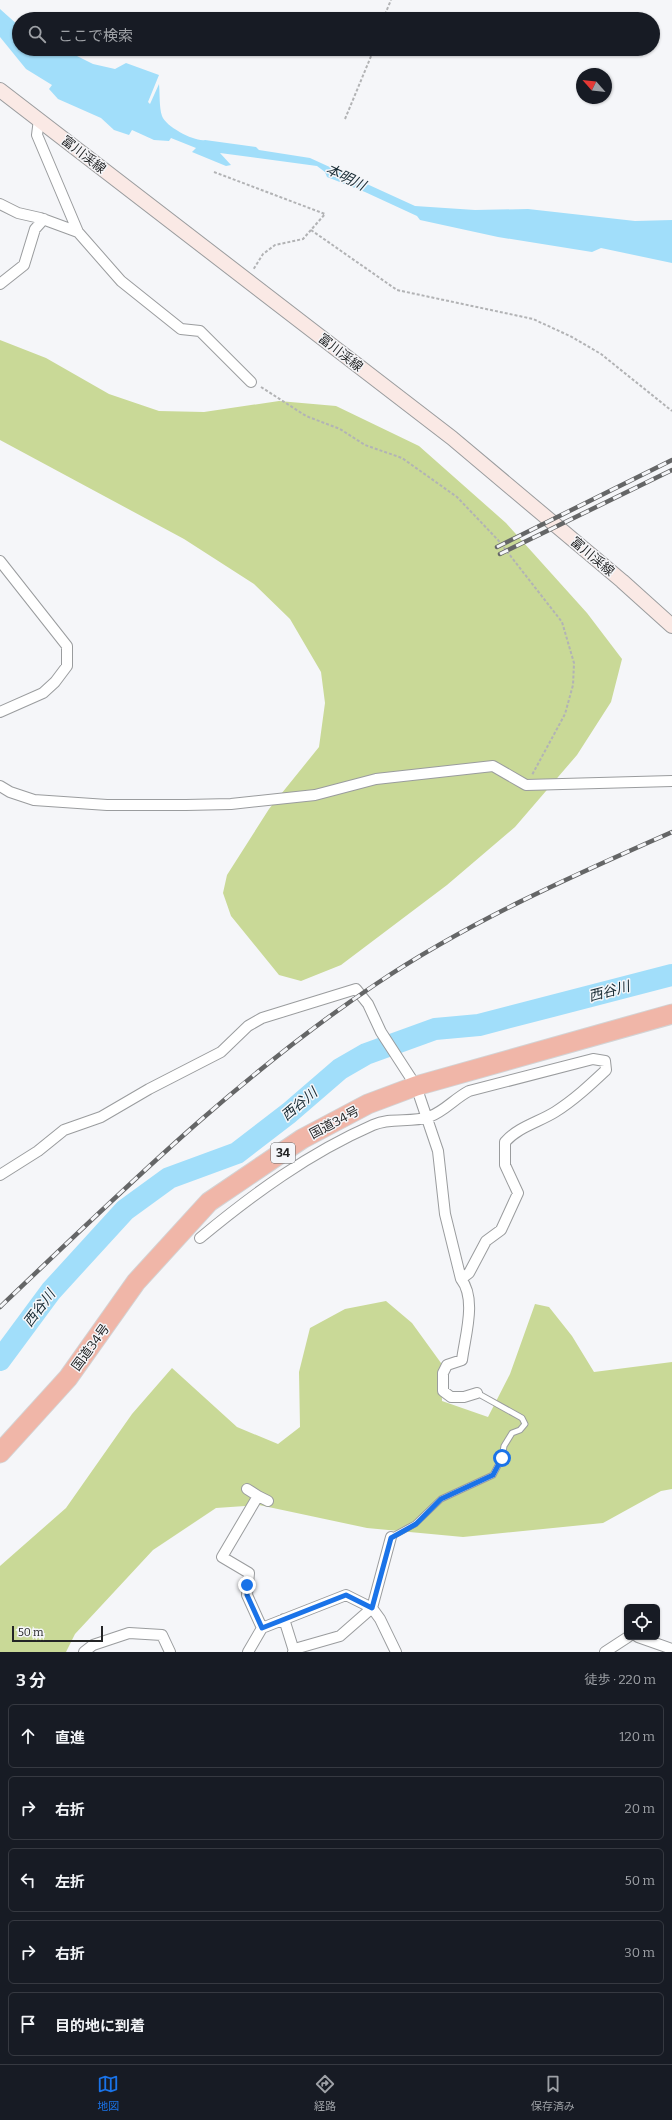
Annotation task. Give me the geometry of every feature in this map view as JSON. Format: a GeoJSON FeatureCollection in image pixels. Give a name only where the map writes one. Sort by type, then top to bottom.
{"type":"FeatureCollection","features":[{"type":"Feature","properties":{"kind":"highway","name":"国道34号"},"geometry":{"type":"LineString","coordinates":[[0,1453],[68,1378],[136,1282],[209,1202],[302,1139],[368,1104],[416,1086],[672,1014]]}},
{"type":"Feature","properties":{"kind":"main road","name":"富川渓線"},"geometry":{"type":"LineString","coordinates":[[0,90],[452,438],[622,581],[672,626]]}},
{"type":"Feature","properties":{"kind":"street"},"geometry":{"type":"LineString","coordinates":[[39,119],[37,135],[78,232],[121,281],[181,328],[200,331],[251,382]]}},
{"type":"Feature","properties":{"kind":"street"},"geometry":{"type":"LineString","coordinates":[[0,204],[18,213],[44,219],[78,232]]}},
{"type":"Feature","properties":{"kind":"street"},"geometry":{"type":"LineString","coordinates":[[0,284],[24,265],[35,228],[44,219]]}},
{"type":"Feature","properties":{"kind":"street"},"geometry":{"type":"LineString","coordinates":[[0,561],[66,646],[67,666],[56,682],[43,693],[0,712]]}},
{"type":"Feature","properties":{"kind":"street"},"geometry":{"type":"LineString","coordinates":[[0,786],[10,792],[34,800],[107,805],[231,804],[315,795],[376,779],[493,766],[526,785],[672,781]]}},
{"type":"Feature","properties":{"kind":"street"},"geometry":{"type":"LineString","coordinates":[[0,1175],[38,1151],[64,1130],[101,1117],[149,1089],[221,1052],[248,1026],[262,1018],[356,989],[371,1008],[381,1032],[416,1086],[428,1117],[438,1151],[445,1214],[461,1279],[465,1284],[469,1296],[462,1360],[447,1365],[443,1373],[443,1391],[450,1397],[464,1397],[477,1393]]}},
{"type":"Feature","properties":{"kind":"street"},"geometry":{"type":"LineString","coordinates":[[200,1238],[280,1175],[373,1125],[390,1120],[412,1120],[428,1117],[438,1113],[456,1097],[469,1091],[593,1059],[605,1061],[606,1070],[585,1090],[555,1112],[512,1134],[505,1142],[504,1165],[518,1193],[501,1230],[486,1241],[469,1273],[461,1279]]}},
{"type":"Feature","properties":{"kind":"street"},"geometry":{"type":"LineString","coordinates":[[247,1489],[268,1501]]}},
{"type":"Feature","properties":{"kind":"street"},"geometry":{"type":"LineString","coordinates":[[258,1496],[222,1557],[249,1573],[247,1595],[262,1628]]}},
{"type":"Feature","properties":{"kind":"street"},"geometry":{"type":"LineString","coordinates":[[284,1619],[293,1652],[298,1648],[340,1636],[372,1608],[391,1538]]}},
{"type":"Feature","properties":{"kind":"street"},"geometry":{"type":"LineString","coordinates":[[248,1652],[262,1628],[346,1595],[372,1608],[380,1619],[396,1652]]}},
{"type":"Feature","properties":{"kind":"street"},"geometry":{"type":"LineString","coordinates":[[84,1652],[93,1645],[129,1633],[162,1635],[170,1652]]}},
{"type":"Feature","properties":{"kind":"street"},"geometry":{"type":"LineString","coordinates":[[605,1652],[624,1640]]}},
{"type":"Feature","properties":{"kind":"street"},"geometry":{"type":"LineString","coordinates":[[646,1640],[672,1649]]}},
{"type":"Feature","properties":{"kind":"lane"},"geometry":{"type":"LineString","coordinates":[[391,1538],[416,1524],[441,1499],[493,1475],[502,1458],[504,1446],[512,1434],[520,1430],[525,1424],[522,1418],[477,1393]]}},
{"type":"Feature","properties":{"kind":"path"},"geometry":{"type":"LineString","coordinates":[[386,12],[391,0]]}},
{"type":"Feature","properties":{"kind":"path"},"geometry":{"type":"LineString","coordinates":[[345,119],[371,56]]}},
{"type":"Feature","properties":{"kind":"path"},"geometry":{"type":"LineString","coordinates":[[214,172],[324,214],[303,239],[275,245],[263,254],[246,279]]}},
{"type":"Feature","properties":{"kind":"path"},"geometry":{"type":"LineString","coordinates":[[311,230],[397,290],[533,319],[570,336],[601,354],[672,411]]}},
{"type":"Feature","properties":{"kind":"path"},"geometry":{"type":"LineString","coordinates":[[251,382],[306,416],[340,429],[365,445],[402,458],[457,497],[498,540],[562,622],[574,663],[573,685],[565,714],[526,785]]}},
{"type":"Feature","properties":{"kind":"green space"},"geometry":{"type":"Polygon","coordinates":[[[0,340],[46,358],[109,394],[159,411],[204,412],[279,401],[336,406],[419,446],[506,523],[587,613],[622,659],[611,702],[577,755],[515,827],[447,885],[341,965],[301,981],[279,975],[231,916],[223,893],[227,875],[269,809],[319,747],[325,703],[321,672],[290,619],[254,584],[184,539],[0,440],[0,340]]]}},
{"type":"Feature","properties":{"kind":"green space"},"geometry":{"type":"Polygon","coordinates":[[[386,1301],[412,1323],[441,1363],[442,1401],[488,1417],[510,1374],[535,1304],[549,1307],[572,1336],[594,1372],[672,1362],[672,1489],[661,1491],[603,1523],[463,1537],[367,1528],[259,1505],[216,1508],[153,1550],[75,1634],[66,1652],[0,1652],[0,1566],[66,1508],[132,1414],[172,1368],[237,1427],[278,1444],[300,1427],[299,1372],[310,1328],[345,1309],[386,1301]]]}},
{"type":"Feature","properties":{"kind":"water"},"geometry":{"type":"Polygon","coordinates":[[[0,9],[12,20],[12,52],[0,37],[0,9]]]}},
{"type":"Feature","properties":{"kind":"water","name":"本明川"},"geometry":{"type":"Polygon","coordinates":[[[15,56],[77,56],[93,64],[115,69],[126,63],[159,75],[148,102],[150,104],[159,84],[162,116],[169,125],[181,133],[200,140],[256,147],[259,150],[310,158],[415,206],[475,210],[528,209],[635,221],[672,220],[672,263],[601,248],[592,252],[498,237],[420,220],[417,216],[365,192],[327,177],[325,172],[317,166],[220,153],[231,165],[226,166],[192,152],[196,148],[171,138],[169,141],[154,140],[132,130],[129,135],[114,130],[101,118],[58,99],[49,89],[52,85],[26,69],[15,56]]]}},
{"type":"Feature","properties":{"kind":"waterway","name":"西谷川"},"geometry":{"type":"LineString","coordinates":[[0,1360],[51,1291],[125,1210],[169,1178],[237,1153],[289,1113],[340,1069],[366,1054],[435,1029],[479,1025],[672,975]]}},
{"type":"Feature","properties":{"kind":"railway"},"geometry":{"type":"LineString","coordinates":[[497,547],[672,460]]}},
{"type":"Feature","properties":{"kind":"railway"},"geometry":{"type":"LineString","coordinates":[[500,554],[672,470]]}},
{"type":"Feature","properties":{"kind":"railway"},"geometry":{"type":"LineString","coordinates":[[0,1307],[181,1137],[276,1057],[325,1020],[376,984],[447,940],[520,902],[672,832]]}},
{"type":"Feature","properties":{"kind":"route"},"geometry":{"type":"LineString","coordinates":[[247,1585],[247,1595],[262,1628],[346,1595],[372,1608],[391,1538],[416,1524],[441,1499],[493,1475],[502,1458]]}}]}
